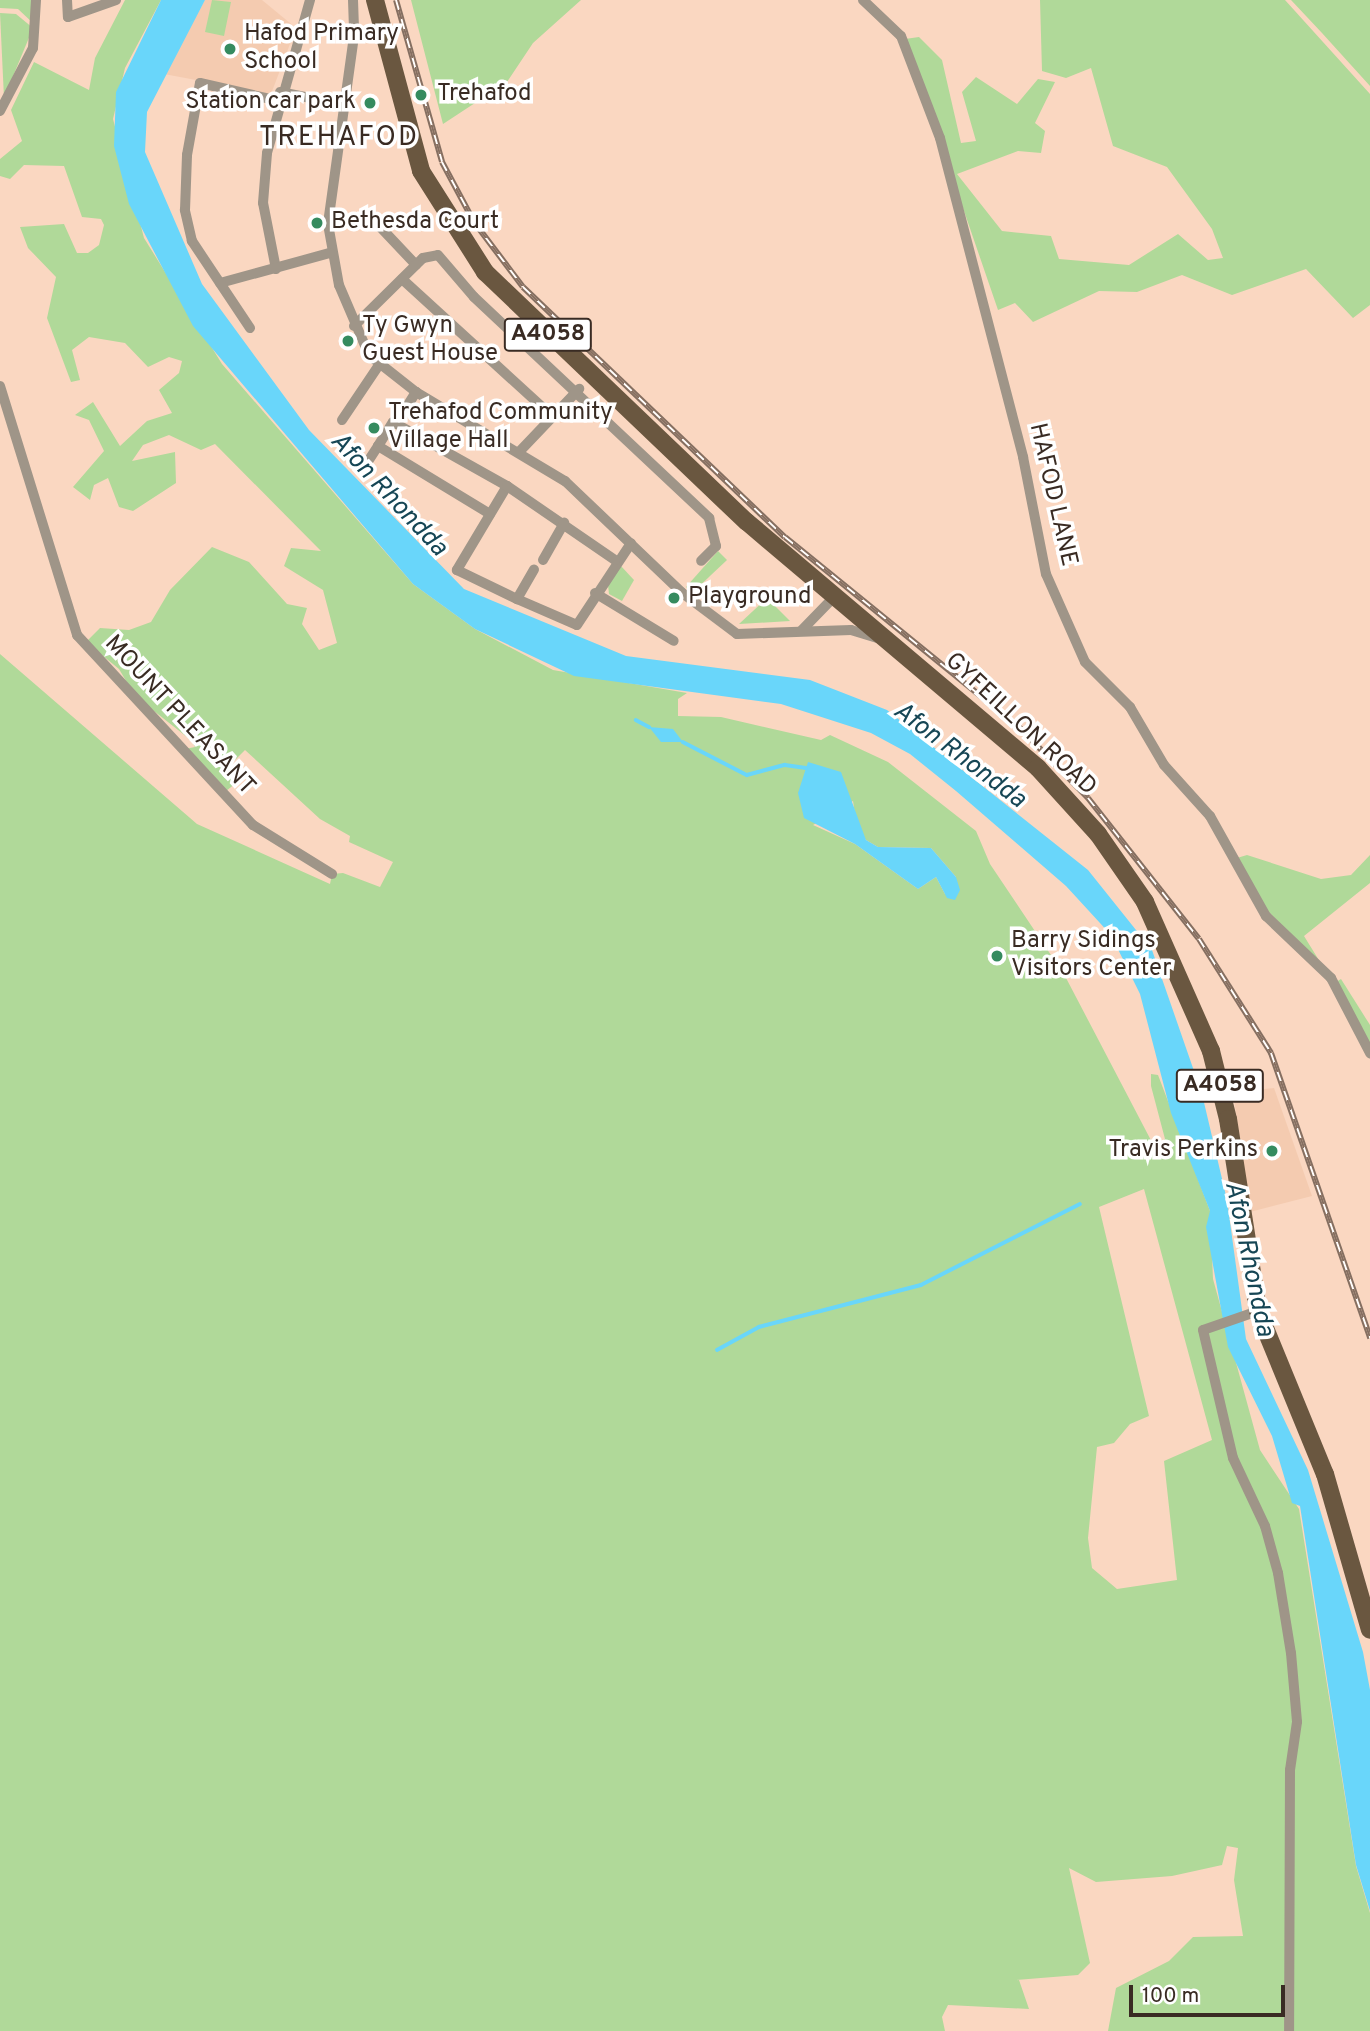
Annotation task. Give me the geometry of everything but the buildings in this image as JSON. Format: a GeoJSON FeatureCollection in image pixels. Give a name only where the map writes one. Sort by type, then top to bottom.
{"type":"FeatureCollection","features":[{"type":"Feature","properties":{"kind":"main road","name":"A4058"},"geometry":{"type":"LineString","coordinates":[[375,0],[410,142],[465,248],[506,295],[833,598]]}},
{"type":"Feature","properties":{"kind":"main road","name":"GYFEILLON ROAD"},"geometry":{"type":"LineString","coordinates":[[833,598],[997,730],[1070,802],[1163,932],[1219,1078],[1251,1313],[1325,1475],[1370,1630]]}},
{"type":"Feature","properties":{"kind":"street"},"geometry":{"type":"LineString","coordinates":[[0,111],[33,48],[36,0]]}},
{"type":"Feature","properties":{"kind":"street"},"geometry":{"type":"LineString","coordinates":[[67,0],[68,18],[101,8],[116,0]]}},
{"type":"Feature","properties":{"kind":"street"},"geometry":{"type":"LineString","coordinates":[[276,269],[263,203],[279,97],[310,0]]}},
{"type":"Feature","properties":{"kind":"street"},"geometry":{"type":"LineString","coordinates":[[353,0],[330,253],[354,326],[379,365],[416,392],[520,451],[565,481],[631,543],[737,634],[851,630],[889,642]]}},
{"type":"Feature","properties":{"kind":"street","name":"HAFOD LANE"},"geometry":{"type":"LineString","coordinates":[[863,0],[901,36],[940,138],[1046,574],[1086,662],[1130,707],[1164,765],[1210,816],[1266,916],[1331,978],[1370,1053]]}},
{"type":"Feature","properties":{"kind":"street"},"geometry":{"type":"LineString","coordinates":[[250,328],[192,241],[185,210],[200,83],[279,97],[326,101]]}},
{"type":"Feature","properties":{"kind":"street"},"geometry":{"type":"LineString","coordinates":[[368,214],[416,265]]}},
{"type":"Feature","properties":{"kind":"street"},"geometry":{"type":"LineString","coordinates":[[220,283],[330,253]]}},
{"type":"Feature","properties":{"kind":"street"},"geometry":{"type":"LineString","coordinates":[[354,326],[416,265],[438,255],[474,297],[579,389],[709,518],[716,546],[701,561]]}},
{"type":"Feature","properties":{"kind":"street"},"geometry":{"type":"LineString","coordinates":[[402,279],[552,416]]}},
{"type":"Feature","properties":{"kind":"street"},"geometry":{"type":"LineString","coordinates":[[342,420],[379,365]]}},
{"type":"Feature","properties":{"kind":"street","name":"MOUNT PLEASANT"},"geometry":{"type":"LineString","coordinates":[[0,386],[77,635],[253,825],[332,874]]}},
{"type":"Feature","properties":{"kind":"street"},"geometry":{"type":"LineString","coordinates":[[520,451],[579,389]]}},
{"type":"Feature","properties":{"kind":"street"},"geometry":{"type":"LineString","coordinates":[[365,466],[416,392]]}},
{"type":"Feature","properties":{"kind":"street"},"geometry":{"type":"LineString","coordinates":[[395,423],[507,486],[615,560]]}},
{"type":"Feature","properties":{"kind":"street"},"geometry":{"type":"LineString","coordinates":[[378,446],[491,514]]}},
{"type":"Feature","properties":{"kind":"street"},"geometry":{"type":"LineString","coordinates":[[507,486],[457,570],[517,599],[577,625],[615,560],[631,543]]}},
{"type":"Feature","properties":{"kind":"street"},"geometry":{"type":"LineString","coordinates":[[542,560],[564,523]]}},
{"type":"Feature","properties":{"kind":"street"},"geometry":{"type":"LineString","coordinates":[[517,599],[534,569]]}},
{"type":"Feature","properties":{"kind":"street"},"geometry":{"type":"LineString","coordinates":[[595,593],[674,641]]}},
{"type":"Feature","properties":{"kind":"street"},"geometry":{"type":"LineString","coordinates":[[801,631],[833,598]]}},
{"type":"Feature","properties":{"kind":"street"},"geometry":{"type":"LineString","coordinates":[[1251,1313],[1203,1331],[1233,1458],[1278,1573],[1291,1653],[1297,1722],[1290,1770],[1289,2031]]}},
{"type":"Feature","properties":{"kind":"shaded area","name":"Hafod Primary School"},"geometry":{"type":"Polygon","coordinates":[[[205,0],[262,0],[296,28],[271,94],[164,74],[205,0]]]}},
{"type":"Feature","properties":{"kind":"shaded area","name":"Travis Perkins"},"geometry":{"type":"Polygon","coordinates":[[[1274,1088],[1312,1196],[1250,1212],[1233,1092],[1274,1088]]]}},
{"type":"Feature","properties":{"kind":"green space"},"geometry":{"type":"Polygon","coordinates":[[[0,0],[33,0],[34,24],[18,9],[0,8],[0,0]]]}},
{"type":"Feature","properties":{"kind":"green space"},"geometry":{"type":"Polygon","coordinates":[[[125,0],[161,0],[125,68],[113,119],[144,238],[222,364],[413,584],[475,629],[553,670],[687,693],[678,699],[678,716],[721,717],[821,740],[830,735],[888,762],[976,831],[990,864],[1065,976],[1155,1148],[1165,1139],[1151,1086],[1151,1074],[1158,1075],[1210,1211],[1213,1279],[1260,1450],[1299,1509],[1356,1866],[1370,1913],[1370,2031],[1108,2031],[1116,1988],[1169,1961],[1193,1937],[1243,1936],[1234,1880],[1238,1848],[1227,1846],[1222,1865],[1172,1876],[1096,1882],[1069,1868],[1090,1963],[1078,1975],[993,1982],[1019,1980],[1029,2009],[948,2005],[942,2017],[945,2031],[0,2031],[0,654],[197,824],[330,884],[332,874],[343,873],[380,887],[393,862],[349,842],[350,836],[320,819],[245,750],[226,769],[240,780],[226,791],[185,749],[195,747],[192,741],[135,696],[119,669],[86,642],[100,628],[129,630],[151,622],[170,590],[212,547],[249,562],[287,604],[307,608],[302,624],[319,650],[337,643],[323,590],[284,566],[291,548],[321,551],[215,444],[201,450],[169,435],[143,445],[132,461],[175,452],[176,483],[133,511],[119,507],[108,478],[94,485],[90,500],[73,487],[104,451],[89,420],[75,415],[93,402],[120,446],[147,421],[172,413],[159,390],[179,373],[182,361],[169,357],[148,367],[125,343],[89,337],[72,350],[80,380],[71,382],[47,318],[56,277],[28,248],[20,227],[64,224],[77,253],[88,253],[99,245],[104,225],[101,219],[82,217],[64,166],[24,165],[10,179],[0,176],[0,159],[22,141],[11,110],[34,62],[89,90],[95,58],[125,0]],[[853,801],[813,825],[855,844],[918,889],[936,877],[945,894],[956,877],[931,848],[878,847],[866,840],[857,829],[853,801]],[[1144,1189],[1099,1207],[1149,1416],[1130,1424],[1114,1443],[1097,1447],[1088,1538],[1092,1568],[1117,1589],[1177,1580],[1164,1461],[1212,1440],[1144,1189]]]}},
{"type":"Feature","properties":{"kind":"green space"},"geometry":{"type":"Polygon","coordinates":[[[212,0],[231,2],[224,36],[205,32],[212,0]]]}},
{"type":"Feature","properties":{"kind":"green space"},"geometry":{"type":"Polygon","coordinates":[[[411,0],[581,0],[533,43],[507,82],[443,124],[411,0]]]}},
{"type":"Feature","properties":{"kind":"green space"},"geometry":{"type":"Polygon","coordinates":[[[1040,0],[1285,0],[1370,94],[1370,305],[1353,318],[1306,269],[1232,295],[1182,275],[1137,292],[1099,291],[1033,322],[1015,303],[998,310],[905,39],[919,37],[942,60],[961,143],[976,141],[962,92],[976,77],[1017,104],[1038,79],[1055,82],[1035,123],[1045,131],[1041,153],[1018,151],[957,174],[1002,231],[1051,236],[1059,259],[1129,265],[1178,234],[1208,260],[1223,258],[1212,229],[1167,167],[1113,146],[1091,68],[1066,78],[1042,71],[1040,0]]]}},
{"type":"Feature","properties":{"kind":"green space"},"geometry":{"type":"Polygon","coordinates":[[[1291,0],[1370,0],[1370,86],[1322,33],[1291,0]]]}},
{"type":"Feature","properties":{"kind":"green space"},"geometry":{"type":"Polygon","coordinates":[[[0,13],[16,14],[33,28],[4,98],[0,13]]]}},
{"type":"Feature","properties":{"kind":"green space"},"geometry":{"type":"Polygon","coordinates":[[[718,551],[727,560],[692,593],[686,587],[718,551]]]}},
{"type":"Feature","properties":{"kind":"green space"},"geometry":{"type":"Polygon","coordinates":[[[620,565],[634,580],[622,601],[609,594],[608,585],[620,565]]]}},
{"type":"Feature","properties":{"kind":"green space"},"geometry":{"type":"Polygon","coordinates":[[[767,598],[790,621],[739,624],[767,598]]]}},
{"type":"Feature","properties":{"kind":"green space"},"geometry":{"type":"Polygon","coordinates":[[[1247,855],[1321,879],[1351,875],[1370,855],[1370,883],[1304,936],[1325,970],[1264,907],[1237,858],[1247,855]]]}},
{"type":"Feature","properties":{"kind":"green space"},"geometry":{"type":"Polygon","coordinates":[[[1341,979],[1370,1025],[1370,1045],[1336,982],[1341,979]]]}},
{"type":"Feature","properties":{"kind":"water"},"geometry":{"type":"Polygon","coordinates":[[[161,0],[205,0],[147,112],[145,152],[202,284],[309,430],[464,589],[626,656],[810,680],[887,710],[1088,870],[1152,950],[1202,1094],[1227,1200],[1246,1339],[1308,1470],[1363,1652],[1370,1690],[1370,1911],[1356,1865],[1300,1506],[1292,1503],[1272,1436],[1228,1347],[1206,1227],[1210,1211],[1171,1113],[1140,994],[1111,935],[1066,886],[956,791],[910,754],[871,733],[781,704],[574,676],[475,629],[413,584],[193,326],[129,204],[114,146],[116,92],[161,0]]]}},
{"type":"Feature","properties":{"kind":"water"},"geometry":{"type":"Polygon","coordinates":[[[649,727],[673,729],[683,742],[661,742],[649,727]]]}},
{"type":"Feature","properties":{"kind":"water"},"geometry":{"type":"Polygon","coordinates":[[[808,762],[841,772],[866,840],[878,847],[931,848],[956,877],[960,890],[955,900],[947,898],[936,877],[918,889],[855,844],[804,818],[798,793],[808,762]]]}},
{"type":"Feature","properties":{"kind":"waterway"},"geometry":{"type":"LineString","coordinates":[[636,720],[649,727]]}},
{"type":"Feature","properties":{"kind":"waterway"},"geometry":{"type":"LineString","coordinates":[[683,742],[747,775],[785,765],[806,768]]}},
{"type":"Feature","properties":{"kind":"waterway"},"geometry":{"type":"LineString","coordinates":[[717,1350],[759,1327],[921,1285],[1080,1204]]}},
{"type":"Feature","properties":{"kind":"railway"},"geometry":{"type":"LineString","coordinates":[[396,0],[442,162],[474,222],[523,287],[785,537],[1019,727],[1088,798],[1199,939],[1271,1053],[1370,1338]]}},
{"type":"Feature","properties":{"kind":"place","name":"Hafod Primary School"},"geometry":{"type":"Point","coordinates":[230,49]}},
{"type":"Feature","properties":{"kind":"place","name":"Trehafod"},"geometry":{"type":"Point","coordinates":[421,95]}},
{"type":"Feature","properties":{"kind":"place","name":"Station car park"},"geometry":{"type":"Point","coordinates":[370,103]}},
{"type":"Feature","properties":{"kind":"place","name":"Bethesda Court"},"geometry":{"type":"Point","coordinates":[317,223]}},
{"type":"Feature","properties":{"kind":"place","name":"Ty Gwyn Guest House"},"geometry":{"type":"Point","coordinates":[348,341]}},
{"type":"Feature","properties":{"kind":"place","name":"Trehafod Community Village Hall"},"geometry":{"type":"Point","coordinates":[374,428]}},
{"type":"Feature","properties":{"kind":"place","name":"Playground"},"geometry":{"type":"Point","coordinates":[674,598]}},
{"type":"Feature","properties":{"kind":"place","name":"Barry Sidings Visitors Center"},"geometry":{"type":"Point","coordinates":[997,956]}},
{"type":"Feature","properties":{"kind":"place","name":"Travis Perkins"},"geometry":{"type":"Point","coordinates":[1272,1151]}},
{"type":"Feature","properties":{"kind":"district","name":"TREHAFOD"},"geometry":{"type":"Point","coordinates":[339,138]}},
{"type":"Feature","properties":{"kind":"water label","name":"Afon Rhondda"},"geometry":{"type":"Point","coordinates":[388,495]}},
{"type":"Feature","properties":{"kind":"water label","name":"Afon Rhondda"},"geometry":{"type":"Point","coordinates":[959,756]}},
{"type":"Feature","properties":{"kind":"water label","name":"Afon Rhondda"},"geometry":{"type":"Point","coordinates":[1248,1259]}}]}
